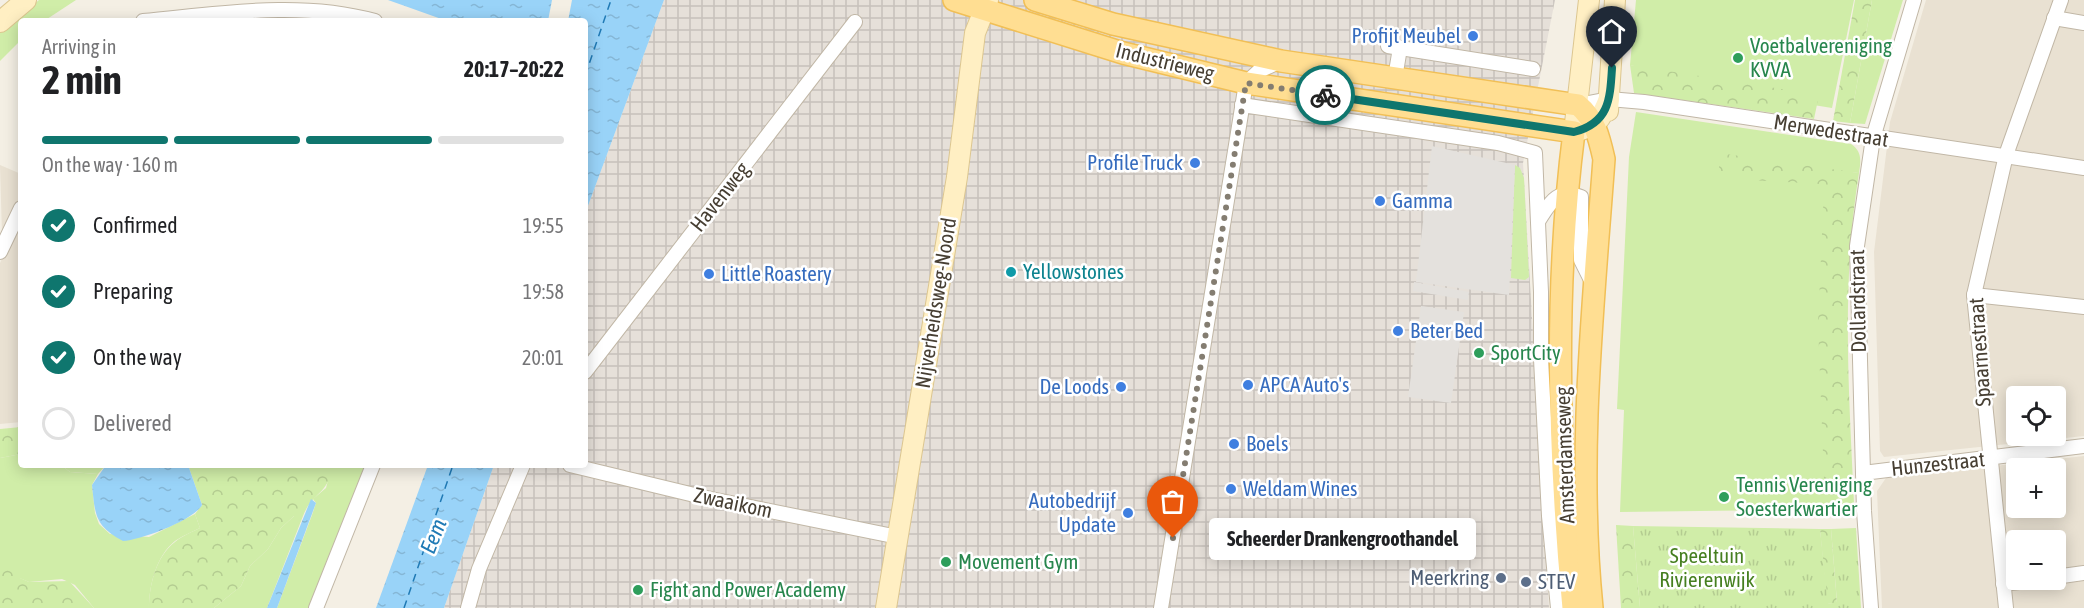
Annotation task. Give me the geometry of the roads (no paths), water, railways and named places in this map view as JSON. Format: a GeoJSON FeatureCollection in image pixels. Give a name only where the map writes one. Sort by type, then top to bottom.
{"type":"FeatureCollection","features":[{"type":"Feature","properties":{"kind":"main road","name":"Industrieweg"},"geometry":{"type":"LineString","coordinates":[[954,0],[986,5],[1123,53],[1246,83],[1574,132]]}},
{"type":"Feature","properties":{"kind":"main road","name":"Industrieweg"},"geometry":{"type":"LineString","coordinates":[[1035,0],[1113,24],[1281,61],[1395,78],[1587,114]]}},
{"type":"Feature","properties":{"kind":"main road"},"geometry":{"type":"LineString","coordinates":[[1587,114],[1604,159]]}},
{"type":"Feature","properties":{"kind":"main road","name":"Amsterdamseweg"},"geometry":{"type":"LineString","coordinates":[[1573,608],[1566,516],[1562,343],[1568,194],[1574,132]]}},
{"type":"Feature","properties":{"kind":"main road","name":"Amsterdamseweg"},"geometry":{"type":"LineString","coordinates":[[1592,608],[1585,461],[1588,364],[1604,159]]}},
{"type":"Feature","properties":{"kind":"street"},"geometry":{"type":"LineString","coordinates":[[0,22],[26,0]]}},
{"type":"Feature","properties":{"kind":"street"},"geometry":{"type":"LineString","coordinates":[[1589,0],[1587,114],[1601,119],[1609,99]]}},
{"type":"Feature","properties":{"kind":"street","name":"Amsterdamseweg"},"geometry":{"type":"LineString","coordinates":[[1604,159],[1615,0]]}},
{"type":"Feature","properties":{"kind":"street","name":"Dollardstraat"},"geometry":{"type":"LineString","coordinates":[[1871,608],[1863,472],[1857,246],[1873,138],[1914,0]]}},
{"type":"Feature","properties":{"kind":"street","name":"Spaarnestraat"},"geometry":{"type":"LineString","coordinates":[[2006,608],[1974,295],[2006,155],[2061,0]]}},
{"type":"Feature","properties":{"kind":"street","name":"Nijverheidsweg-Noord"},"geometry":{"type":"LineString","coordinates":[[886,608],[957,177],[975,33],[986,5]]}},
{"type":"Feature","properties":{"kind":"street"},"geometry":{"type":"LineString","coordinates":[[174,18],[236,12],[311,9],[347,13],[364,18]]}},
{"type":"Feature","properties":{"kind":"street"},"geometry":{"type":"LineString","coordinates":[[2054,18],[2084,23]]}},
{"type":"Feature","properties":{"kind":"street","name":"Havenweg"},"geometry":{"type":"LineString","coordinates":[[588,368],[855,22]]}},
{"type":"Feature","properties":{"kind":"street"},"geometry":{"type":"LineString","coordinates":[[1395,78],[1394,47],[1533,69]]}},
{"type":"Feature","properties":{"kind":"street"},"geometry":{"type":"LineString","coordinates":[[1161,608],[1246,83],[1259,72],[1281,61]]}},
{"type":"Feature","properties":{"kind":"street","name":"Merwedestraat"},"geometry":{"type":"LineString","coordinates":[[1609,99],[2084,168]]}},
{"type":"Feature","properties":{"kind":"street","name":"Amsterdamseweg"},"geometry":{"type":"LineString","coordinates":[[1242,105],[1498,143],[1535,153],[1534,167],[1539,220],[1541,359],[1549,516],[1558,608]]}},
{"type":"Feature","properties":{"kind":"street","name":"Industrieweg"},"geometry":{"type":"LineString","coordinates":[[1574,132],[1587,114]]}},
{"type":"Feature","properties":{"kind":"street"},"geometry":{"type":"LineString","coordinates":[[1539,220],[1552,199],[1561,194],[1581,196],[1581,260],[1594,286]]}},
{"type":"Feature","properties":{"kind":"street"},"geometry":{"type":"LineString","coordinates":[[0,252],[18,214]]}},
{"type":"Feature","properties":{"kind":"street"},"geometry":{"type":"LineString","coordinates":[[1974,295],[2084,307]]}},
{"type":"Feature","properties":{"kind":"street","name":"Hunzestraat"},"geometry":{"type":"LineString","coordinates":[[1863,472],[2084,446]]}},
{"type":"Feature","properties":{"kind":"street"},"geometry":{"type":"LineString","coordinates":[[316,608],[372,468]]}},
{"type":"Feature","properties":{"kind":"street"},"geometry":{"type":"LineString","coordinates":[[468,608],[479,569],[521,468]]}},
{"type":"Feature","properties":{"kind":"street","name":"Zwaaikom"},"geometry":{"type":"LineString","coordinates":[[582,468],[711,499],[898,537]]}},
{"type":"Feature","properties":{"kind":"street"},"geometry":{"type":"LineString","coordinates":[[2066,575],[2084,573]]}},
{"type":"Feature","properties":{"kind":"water"},"geometry":{"type":"Polygon","coordinates":[[[388,0],[552,0],[549,18],[439,18],[388,0]]]}},
{"type":"Feature","properties":{"kind":"water"},"geometry":{"type":"Polygon","coordinates":[[[572,0],[664,0],[588,206],[588,18],[569,18],[572,0]]]}},
{"type":"Feature","properties":{"kind":"water"},"geometry":{"type":"Polygon","coordinates":[[[104,468],[189,468],[202,505],[178,523],[142,537],[123,541],[107,530],[98,519],[92,485],[104,468]]]}},
{"type":"Feature","properties":{"kind":"water","name":"Eem"},"geometry":{"type":"Polygon","coordinates":[[[427,468],[493,468],[444,608],[376,608],[427,468]]]}},
{"type":"Feature","properties":{"kind":"water"},"geometry":{"type":"Polygon","coordinates":[[[311,499],[316,503],[277,608],[267,608],[311,499]]]}},
{"type":"Feature","properties":{"kind":"place","name":"Profijt Meubel"},"geometry":{"type":"Point","coordinates":[1473,36]}},
{"type":"Feature","properties":{"kind":"place","name":"Voetbalvereniging KVVA"},"geometry":{"type":"Point","coordinates":[1738,58]}},
{"type":"Feature","properties":{"kind":"place","name":"Profile Truck"},"geometry":{"type":"Point","coordinates":[1195,163]}},
{"type":"Feature","properties":{"kind":"place","name":"Gamma"},"geometry":{"type":"Point","coordinates":[1380,201]}},
{"type":"Feature","properties":{"kind":"place","name":"Yellowstones"},"geometry":{"type":"Point","coordinates":[1011,272]}},
{"type":"Feature","properties":{"kind":"place","name":"Little Roastery"},"geometry":{"type":"Point","coordinates":[709,274]}},
{"type":"Feature","properties":{"kind":"place","name":"Beter Bed"},"geometry":{"type":"Point","coordinates":[1398,331]}},
{"type":"Feature","properties":{"kind":"place","name":"SportCity"},"geometry":{"type":"Point","coordinates":[1479,353]}},
{"type":"Feature","properties":{"kind":"place","name":"APCA Auto's"},"geometry":{"type":"Point","coordinates":[1248,385]}},
{"type":"Feature","properties":{"kind":"place","name":"De Loods"},"geometry":{"type":"Point","coordinates":[1121,387]}},
{"type":"Feature","properties":{"kind":"place","name":"Boels"},"geometry":{"type":"Point","coordinates":[1234,444]}},
{"type":"Feature","properties":{"kind":"place","name":"Weldam Wines"},"geometry":{"type":"Point","coordinates":[1231,489]}},
{"type":"Feature","properties":{"kind":"place","name":"Tennis Vereniging Soesterkwartier"},"geometry":{"type":"Point","coordinates":[1724,497]}},
{"type":"Feature","properties":{"kind":"place","name":"Autobedrijf Update"},"geometry":{"type":"Point","coordinates":[1128,513]}},
{"type":"Feature","properties":{"kind":"place","name":"Scheerder Drankengroothandel"},"geometry":{"type":"Point","coordinates":[1173,538]}},
{"type":"Feature","properties":{"kind":"place","name":"Movement Gym"},"geometry":{"type":"Point","coordinates":[946,562]}},
{"type":"Feature","properties":{"kind":"place","name":"Meerkring"},"geometry":{"type":"Point","coordinates":[1501,578]}},
{"type":"Feature","properties":{"kind":"place","name":"STEV"},"geometry":{"type":"Point","coordinates":[1526,582]}},
{"type":"Feature","properties":{"kind":"place","name":"Fight and Power Academy"},"geometry":{"type":"Point","coordinates":[638,590]}},
{"type":"Feature","properties":{"kind":"park label","name":"Speeltuin Rivierenwijk"},"geometry":{"type":"Point","coordinates":[1707,568]}}]}
